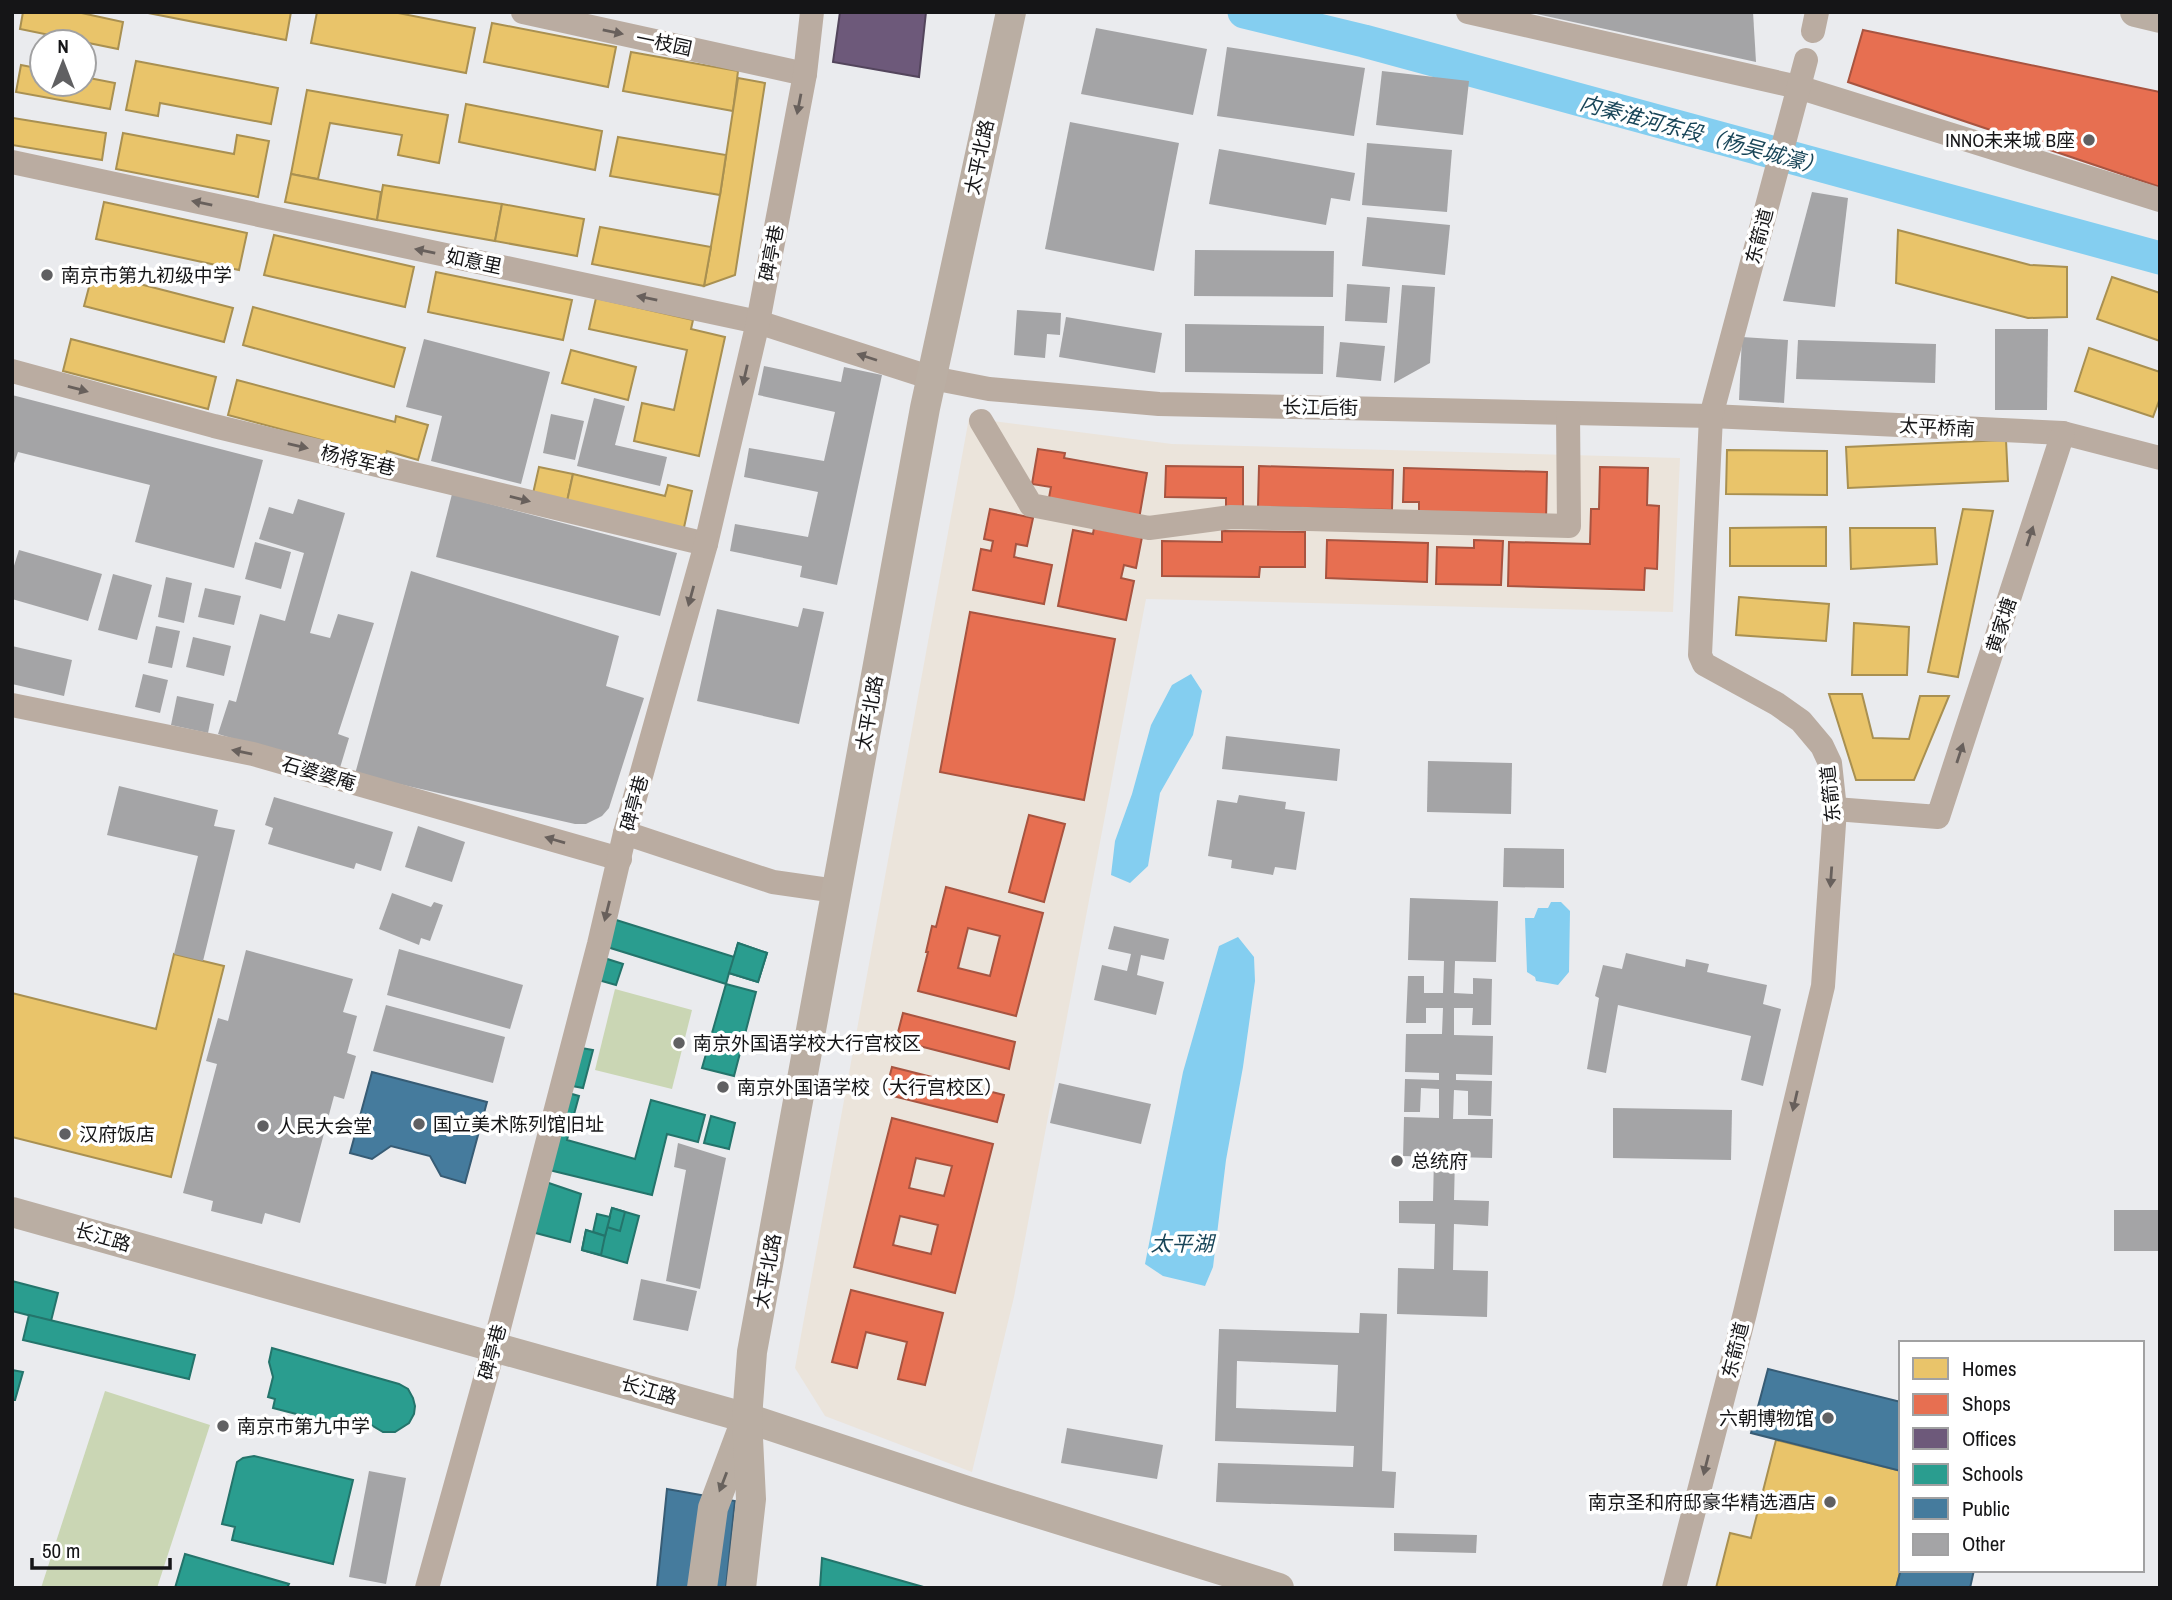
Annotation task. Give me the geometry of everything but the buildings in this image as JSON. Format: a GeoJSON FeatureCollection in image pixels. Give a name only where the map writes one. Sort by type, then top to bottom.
{"type":"FeatureCollection","features":[{"type":"Feature","properties":{"kind":"main road","name":"太平北路"},"geometry":{"type":"LineString","coordinates":[[741,1588],[751,1499],[747,1418],[752,1352],[932,378],[1011,12]]}},
{"type":"Feature","properties":{"kind":"main road"},"geometry":{"type":"LineString","coordinates":[[2135,12],[2160,18]]}},
{"type":"Feature","properties":{"kind":"main road","name":"长江路"},"geometry":{"type":"LineString","coordinates":[[12,1212],[747,1418],[967,1491],[1279,1588]]}},
{"type":"Feature","properties":{"kind":"main road","name":"太平北路"},"geometry":{"type":"LineString","coordinates":[[702,1588],[713,1508],[747,1418]]}},
{"type":"Feature","properties":{"kind":"street","name":"一枝园"},"geometry":{"type":"LineString","coordinates":[[523,12],[805,74]]}},
{"type":"Feature","properties":{"kind":"street","name":"碑亭巷"},"geometry":{"type":"LineString","coordinates":[[427,1588],[494,1347],[625,833],[706,544],[758,322],[805,74],[812,12]]}},
{"type":"Feature","properties":{"kind":"street"},"geometry":{"type":"LineString","coordinates":[[1468,12],[1798,87],[2160,200]]}},
{"type":"Feature","properties":{"kind":"street","name":"东箭道"},"geometry":{"type":"LineString","coordinates":[[1674,1588],[1745,1312],[1823,986],[1836,809],[1830,764],[1822,746],[1801,721],[1777,704],[1704,664],[1700,655],[1711,416],[1806,60]]}},
{"type":"Feature","properties":{"kind":"street","name":"如意里"},"geometry":{"type":"LineString","coordinates":[[12,162],[758,322],[932,378]]}},
{"type":"Feature","properties":{"kind":"street","name":"杨将军巷"},"geometry":{"type":"LineString","coordinates":[[12,371],[214,426],[706,544]]}},
{"type":"Feature","properties":{"kind":"street","name":"长江后街"},"geometry":{"type":"LineString","coordinates":[[932,378],[989,389],[1160,404],[1711,416]]}},
{"type":"Feature","properties":{"kind":"street"},"geometry":{"type":"LineString","coordinates":[[981,421],[1031,505],[1149,528],[1231,517],[1569,527],[1568,413]]}},
{"type":"Feature","properties":{"kind":"street","name":"太平桥南"},"geometry":{"type":"LineString","coordinates":[[1711,416],[2063,433],[2160,458]]}},
{"type":"Feature","properties":{"kind":"street","name":"黄家塘"},"geometry":{"type":"LineString","coordinates":[[1836,809],[1938,817],[2063,433]]}},
{"type":"Feature","properties":{"kind":"street","name":"石婆婆庵"},"geometry":{"type":"LineString","coordinates":[[12,705],[253,754],[620,859]]}},
{"type":"Feature","properties":{"kind":"street"},"geometry":{"type":"LineString","coordinates":[[625,833],[773,882],[836,891]]}},
{"type":"Feature","properties":{"kind":"shaded area"},"geometry":{"type":"Polygon","coordinates":[[[969,418],[1172,444],[1680,458],[1673,612],[1146,599],[1014,1297],[972,1472],[825,1416],[795,1368],[969,418]]]}},
{"type":"Feature","properties":{"kind":"green space"},"geometry":{"type":"Polygon","coordinates":[[[615,989],[692,1010],[672,1089],[595,1070],[615,989]]]}},
{"type":"Feature","properties":{"kind":"green space"},"geometry":{"type":"Polygon","coordinates":[[[105,1391],[210,1425],[157,1588],[41,1588],[105,1391]]]}},
{"type":"Feature","properties":{"kind":"water"},"geometry":{"type":"Polygon","coordinates":[[[1191,674],[1202,691],[1193,735],[1160,793],[1148,866],[1130,883],[1111,875],[1115,841],[1132,794],[1151,725],[1172,685],[1191,674]]]}},
{"type":"Feature","properties":{"kind":"water"},"geometry":{"type":"Polygon","coordinates":[[[1551,902],[1561,902],[1570,911],[1569,972],[1558,985],[1536,981],[1535,977],[1527,972],[1525,918],[1534,918],[1538,908],[1548,908],[1551,902]]]}},
{"type":"Feature","properties":{"kind":"water","name":"太平湖"},"geometry":{"type":"Polygon","coordinates":[[[1238,937],[1254,957],[1255,981],[1226,1160],[1213,1267],[1205,1286],[1163,1276],[1145,1264],[1183,1072],[1219,946],[1238,937]]]}},
{"type":"Feature","properties":{"kind":"waterway","name":"内秦淮河东段（杨吴城濠）"},"geometry":{"type":"LineString","coordinates":[[1244,12],[1364,41],[2160,258]]}},
{"type":"Feature","properties":{"kind":"place","name":"INNO未来城 B座"},"geometry":{"type":"Point","coordinates":[2089,140]}},
{"type":"Feature","properties":{"kind":"place","name":"南京市第九初级中学"},"geometry":{"type":"Point","coordinates":[47,275]}},
{"type":"Feature","properties":{"kind":"place","name":"南京外国语学校大行宫校区"},"geometry":{"type":"Point","coordinates":[679,1043]}},
{"type":"Feature","properties":{"kind":"place","name":"南京外国语学校（大行宫校区）"},"geometry":{"type":"Point","coordinates":[723,1087]}},
{"type":"Feature","properties":{"kind":"place","name":"国立美术陈列馆旧址"},"geometry":{"type":"Point","coordinates":[419,1124]}},
{"type":"Feature","properties":{"kind":"place","name":"人民大会堂"},"geometry":{"type":"Point","coordinates":[263,1126]}},
{"type":"Feature","properties":{"kind":"place","name":"汉府饭店"},"geometry":{"type":"Point","coordinates":[65,1134]}},
{"type":"Feature","properties":{"kind":"place","name":"总统府"},"geometry":{"type":"Point","coordinates":[1397,1161]}},
{"type":"Feature","properties":{"kind":"place","name":"六朝博物馆"},"geometry":{"type":"Point","coordinates":[1828,1418]}},
{"type":"Feature","properties":{"kind":"place","name":"南京市第九中学"},"geometry":{"type":"Point","coordinates":[223,1426]}},
{"type":"Feature","properties":{"kind":"place","name":"南京圣和府邸豪华精选酒店"},"geometry":{"type":"Point","coordinates":[1830,1502]}}]}
